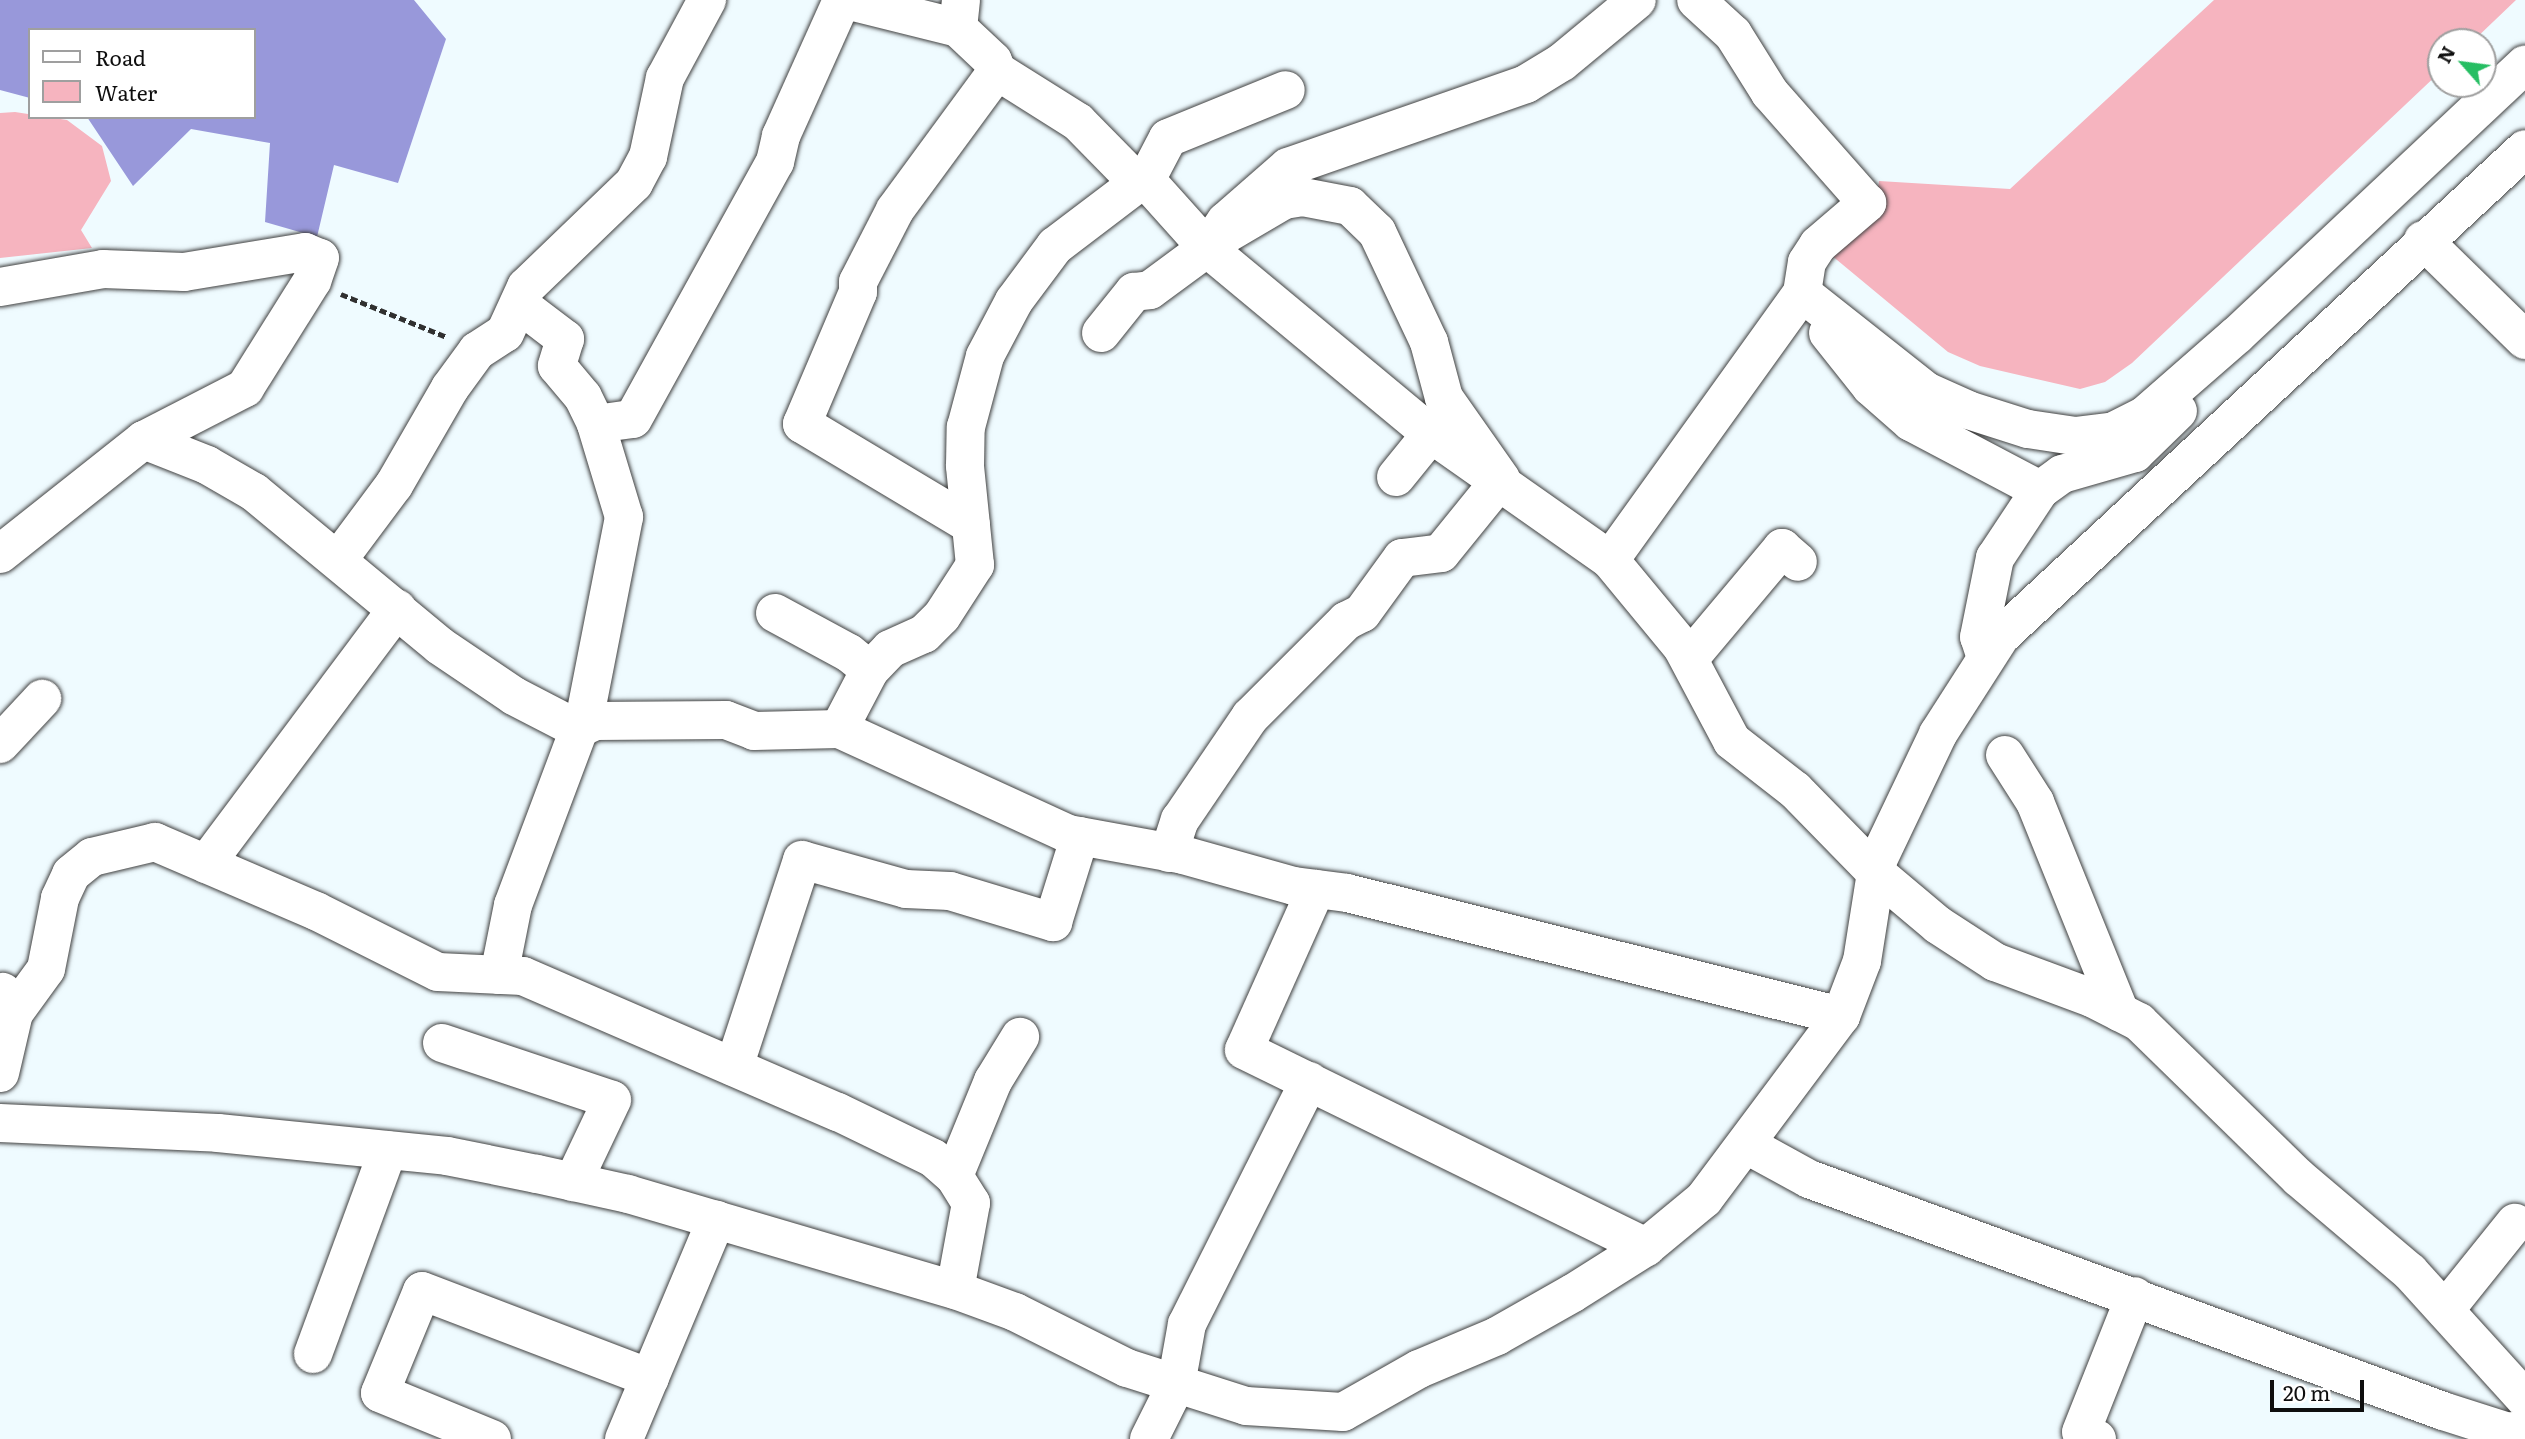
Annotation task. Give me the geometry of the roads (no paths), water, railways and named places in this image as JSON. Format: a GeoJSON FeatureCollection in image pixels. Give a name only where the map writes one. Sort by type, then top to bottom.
{"type":"FeatureCollection","features":[{"type":"Feature","properties":{"kind":"street"},"geometry":{"type":"LineString","coordinates":[[338,560],[394,485],[450,388],[477,351],[505,333],[526,287],[634,183],[648,157],[665,78],[707,0]]}},
{"type":"Feature","properties":{"kind":"street"},"geometry":{"type":"LineString","coordinates":[[596,424],[633,419],[775,162],[780,136],[844,0],[959,14],[993,61],[997,71],[1078,122],[1211,244],[1431,434],[1501,479],[1610,560],[1689,659],[1732,741],[1795,790],[1875,872],[1938,925],[1995,962],[2139,1022],[2208,1085],[2299,1178],[2410,1272],[2525,1399]]}},
{"type":"Feature","properties":{"kind":"street"},"geometry":{"type":"LineString","coordinates":[[1211,244],[1226,221],[1288,167],[1526,84],[1562,62],[1637,0]]}},
{"type":"Feature","properties":{"kind":"street"},"geometry":{"type":"LineString","coordinates":[[1610,560],[1801,293],[1808,262],[1818,245],[1867,203],[1770,93],[1732,34],[1696,0]]}},
{"type":"Feature","properties":{"kind":"street"},"geometry":{"type":"LineString","coordinates":[[1801,293],[1926,391],[1968,410],[2028,429],[2075,436],[2114,431],[2144,416],[2237,335],[2525,65]]}},
{"type":"Feature","properties":{"kind":"street"},"geometry":{"type":"LineString","coordinates":[[971,525],[802,424],[858,292],[858,282],[895,211],[997,71]]}},
{"type":"Feature","properties":{"kind":"street"},"geometry":{"type":"LineString","coordinates":[[839,729],[870,670],[890,649],[924,634],[942,616],[975,565],[966,427],[985,356],[1014,301],[1055,246],[1142,181],[1168,138],[1286,90]]}},
{"type":"Feature","properties":{"kind":"street"},"geometry":{"type":"LineString","coordinates":[[0,1123],[218,1133],[447,1156],[573,1182],[716,1220],[954,1290],[1014,1312],[1127,1368],[1176,1385],[1246,1406],[1349,1426],[1419,1369],[1497,1336],[1646,1247],[1704,1199],[1841,1016],[1862,961],[1875,872],[1938,734],[2001,636],[2423,240],[2525,149]]}},
{"type":"Feature","properties":{"kind":"street"},"geometry":{"type":"LineString","coordinates":[[1101,333],[1134,292],[1150,290],[1211,244],[1284,200],[1303,197],[1350,206],[1377,232],[1429,342],[1444,398],[1501,479]]}},
{"type":"Feature","properties":{"kind":"street"},"geometry":{"type":"LineString","coordinates":[[2423,240],[2525,340]]}},
{"type":"Feature","properties":{"kind":"street"},"geometry":{"type":"LineString","coordinates":[[0,287],[103,269],[184,272],[239,266],[305,252],[320,258],[312,281],[245,388],[144,440],[0,554]]}},
{"type":"Feature","properties":{"kind":"street"},"geometry":{"type":"LineString","coordinates":[[1801,293],[1812,314],[1871,387],[1911,422],[2040,490]]}},
{"type":"Feature","properties":{"kind":"street"},"geometry":{"type":"LineString","coordinates":[[499,975],[513,905],[586,711],[624,517],[596,424],[583,397],[557,366],[565,339],[519,304]]}},
{"type":"Feature","properties":{"kind":"street"},"geometry":{"type":"LineString","coordinates":[[1986,658],[1979,637],[1995,558],[2040,490],[2062,474],[2134,453],[2231,353],[2237,335]]}},
{"type":"Feature","properties":{"kind":"street"},"geometry":{"type":"LineString","coordinates":[[1396,477],[1431,434]]}},
{"type":"Feature","properties":{"kind":"street"},"geometry":{"type":"LineString","coordinates":[[144,440],[207,465],[254,492],[440,646],[514,696],[578,729]]}},
{"type":"Feature","properties":{"kind":"street"},"geometry":{"type":"LineString","coordinates":[[1169,853],[1180,820],[1250,717],[1346,621],[1362,613],[1402,558],[1441,553],[1501,479]]}},
{"type":"Feature","properties":{"kind":"street"},"geometry":{"type":"LineString","coordinates":[[1689,659],[1782,548],[1798,562]]}},
{"type":"Feature","properties":{"kind":"street"},"geometry":{"type":"LineString","coordinates":[[206,864],[397,610]]}},
{"type":"Feature","properties":{"kind":"street"},"geometry":{"type":"LineString","coordinates":[[775,613],[849,653],[870,670]]}},
{"type":"Feature","properties":{"kind":"street"},"geometry":{"type":"LineString","coordinates":[[0,744],[42,699]]}},
{"type":"Feature","properties":{"kind":"street"},"geometry":{"type":"LineString","coordinates":[[578,729],[595,721],[726,720],[754,731],[839,729],[967,790],[1080,836],[1169,853],[1841,1016]]}},
{"type":"Feature","properties":{"kind":"street"},"geometry":{"type":"LineString","coordinates":[[2005,755],[2035,802],[2120,1012]]}},
{"type":"Feature","properties":{"kind":"street"},"geometry":{"type":"LineString","coordinates":[[734,1067],[802,860],[906,889],[950,891],[1053,922],[1080,836]]}},
{"type":"Feature","properties":{"kind":"street"},"geometry":{"type":"LineString","coordinates":[[0,1073],[7,1000],[46,969],[60,898],[71,874],[92,858],[155,842],[316,911],[438,972],[523,976],[734,1067],[921,1153],[954,1176],[971,1203],[954,1290]]}},
{"type":"Feature","properties":{"kind":"street"},"geometry":{"type":"LineString","coordinates":[[1316,889],[1244,1050],[1646,1247]]}},
{"type":"Feature","properties":{"kind":"street"},"geometry":{"type":"LineString","coordinates":[[954,1176],[993,1081],[1020,1037]]}},
{"type":"Feature","properties":{"kind":"street"},"geometry":{"type":"LineString","coordinates":[[442,1043],[612,1100],[573,1182]]}},
{"type":"Feature","properties":{"kind":"street"},"geometry":{"type":"LineString","coordinates":[[1149,1439],[1176,1385],[1187,1324],[1309,1081]]}},
{"type":"Feature","properties":{"kind":"street"},"geometry":{"type":"LineString","coordinates":[[1747,1145],[1809,1179],[2510,1433]]}},
{"type":"Feature","properties":{"kind":"street"},"geometry":{"type":"LineString","coordinates":[[313,1354],[388,1150]]}},
{"type":"Feature","properties":{"kind":"street"},"geometry":{"type":"LineString","coordinates":[[633,1436],[650,1378],[716,1220]]}},
{"type":"Feature","properties":{"kind":"street"},"geometry":{"type":"LineString","coordinates":[[2445,1310],[2515,1223]]}},
{"type":"Feature","properties":{"kind":"street"},"geometry":{"type":"LineString","coordinates":[[492,1439],[380,1393],[422,1291],[650,1378]]}},
{"type":"Feature","properties":{"kind":"street"},"geometry":{"type":"LineString","coordinates":[[2086,1437],[2135,1296]]}},
{"type":"Feature","properties":{"kind":"water"},"geometry":{"type":"Polygon","coordinates":[[[2214,0],[2516,0],[2487,28],[2427,28],[2427,84],[2132,363],[2105,382],[2080,389],[1980,366],[1948,352],[1825,250],[1875,211],[1879,181],[2010,189],[2214,0]]]}},
{"type":"Feature","properties":{"kind":"water"},"geometry":{"type":"Polygon","coordinates":[[[0,113],[28,114],[28,119],[67,120],[102,146],[111,181],[81,230],[92,248],[0,258],[0,113]]]}}]}
